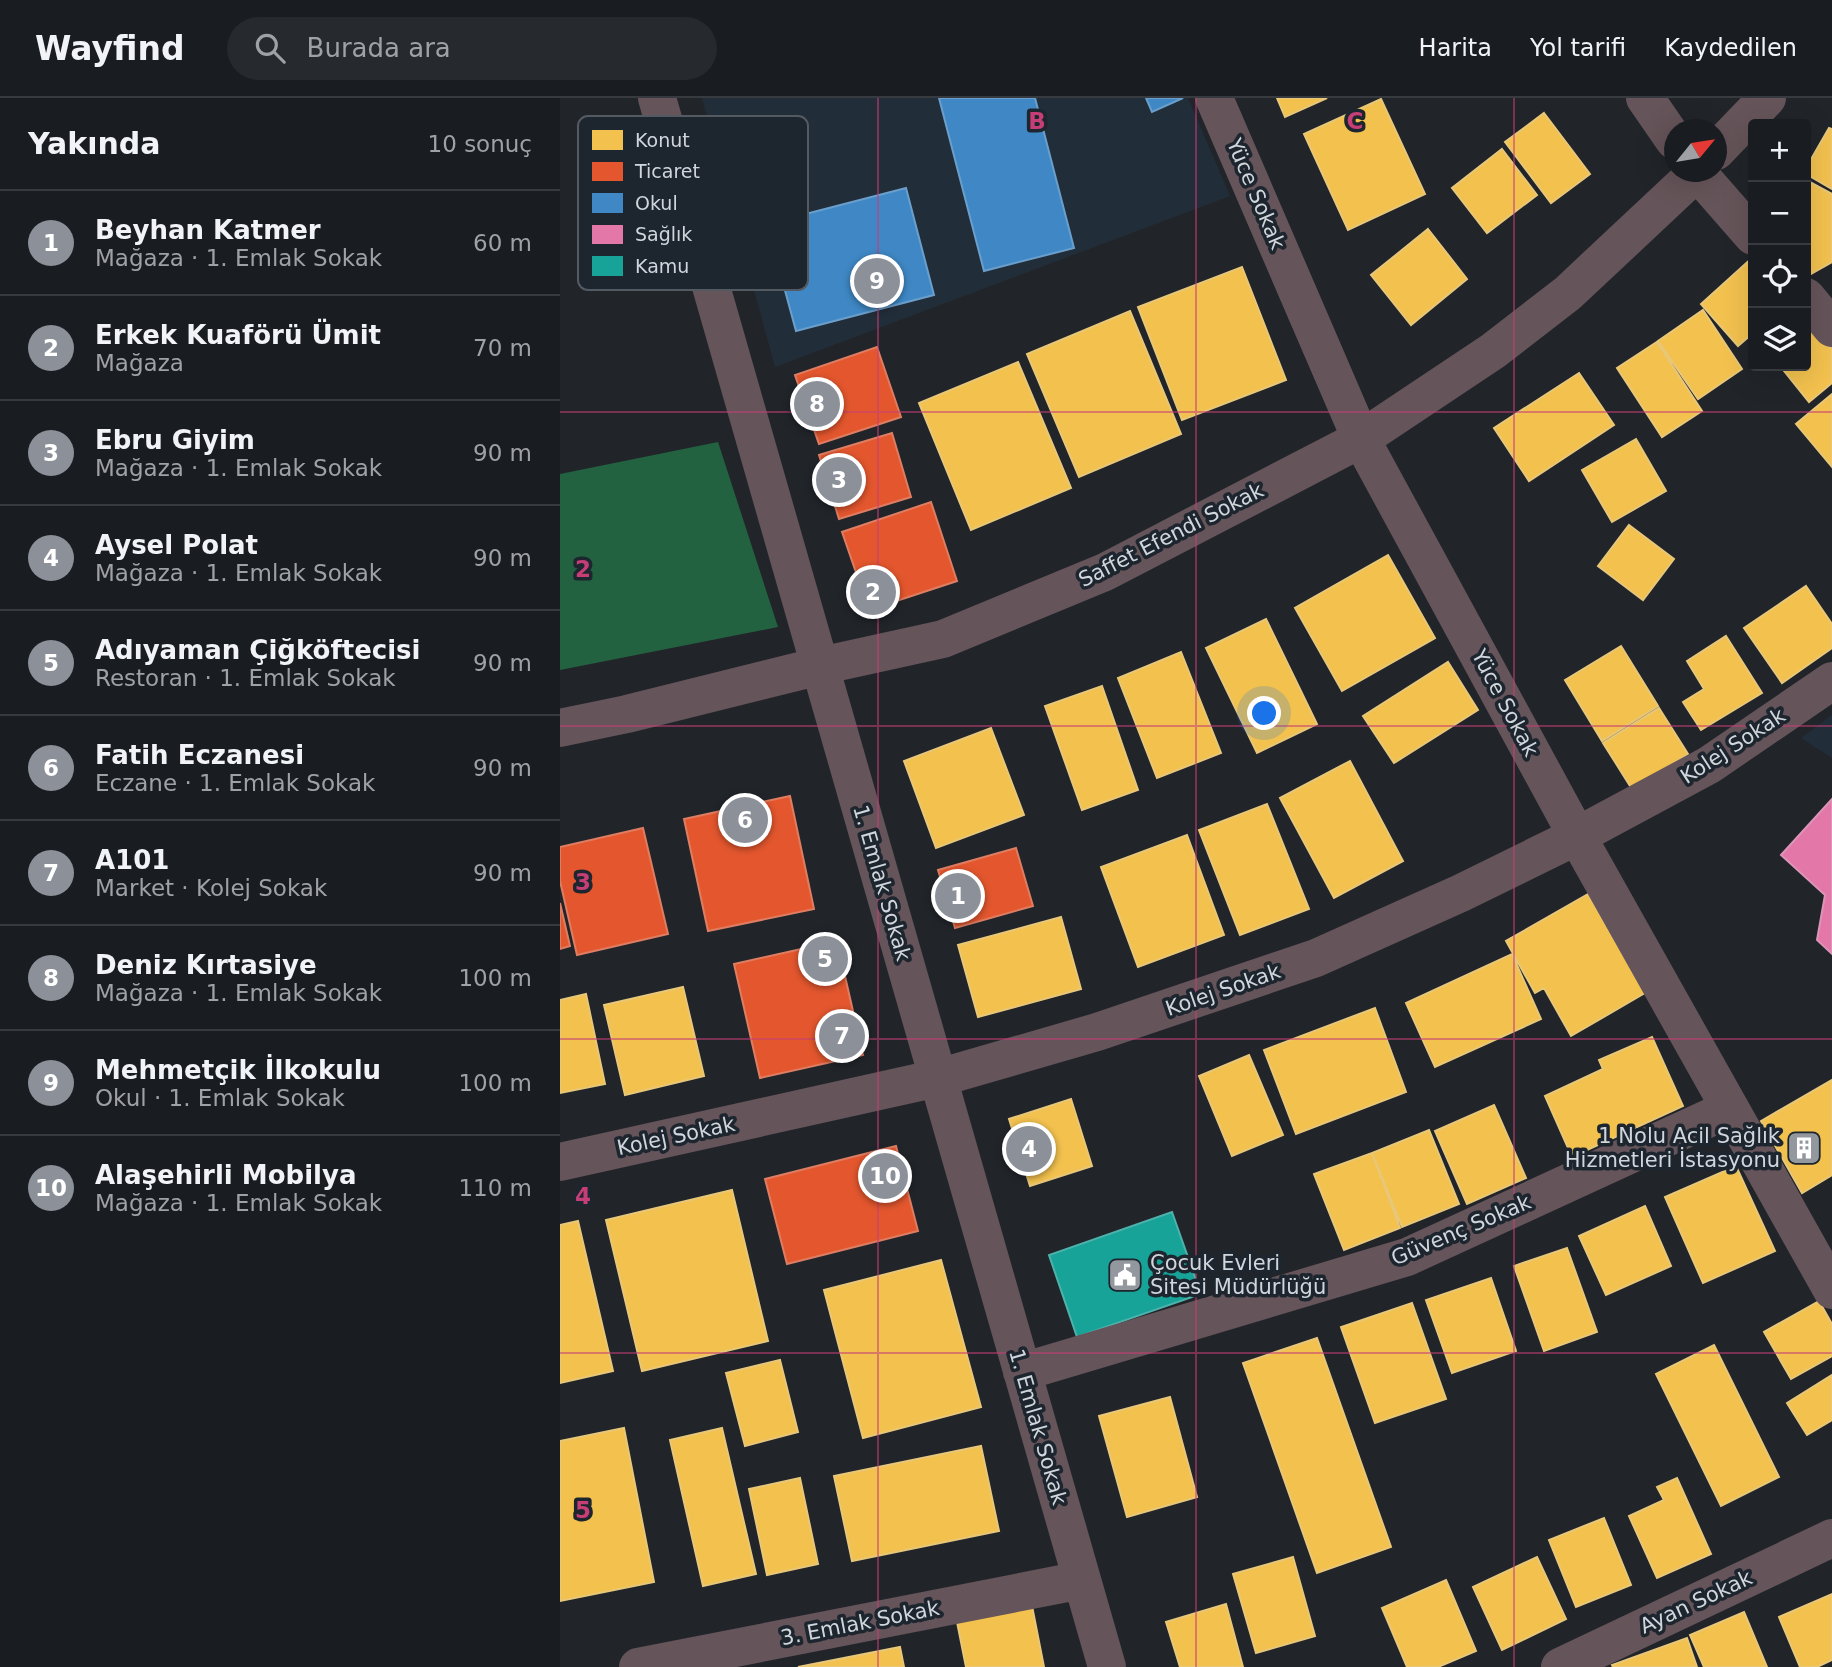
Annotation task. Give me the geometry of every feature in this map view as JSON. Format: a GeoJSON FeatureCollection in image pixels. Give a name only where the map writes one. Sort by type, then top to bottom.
{"type":"FeatureCollection","features":[{"type":"Feature","properties":{"kind":"street","name":"1. Emlak Sokak"},"geometry":{"type":"LineString","coordinates":[[657,98],[662,116]]}},
{"type":"Feature","properties":{"kind":"street","name":"Yüce Sokak"},"geometry":{"type":"LineString","coordinates":[[1214,98],[1361,439],[1577,836],[1832,1290]]}},
{"type":"Feature","properties":{"kind":"street"},"geometry":{"type":"LineString","coordinates":[[1645,98],[1664,125]]}},
{"type":"Feature","properties":{"kind":"street"},"geometry":{"type":"LineString","coordinates":[[1727,140],[1767,98]]}},
{"type":"Feature","properties":{"kind":"street","name":"Saffet Efendi Sokak"},"geometry":{"type":"LineString","coordinates":[[560,727],[626,714],[943,639],[1105,572],[1361,439],[1493,351],[1568,293],[1686,182]]}},
{"type":"Feature","properties":{"kind":"street"},"geometry":{"type":"LineString","coordinates":[[1706,182],[1748,230]]}},
{"type":"Feature","properties":{"kind":"street","name":"1. Emlak Sokak"},"geometry":{"type":"LineString","coordinates":[[712,290],[1107,1667]]}},
{"type":"Feature","properties":{"kind":"street"},"geometry":{"type":"LineString","coordinates":[[1811,303],[1832,328]]}},
{"type":"Feature","properties":{"kind":"street","name":"Kolej Sokak"},"geometry":{"type":"LineString","coordinates":[[560,1162],[938,1078],[1097,1032],[1316,958],[1461,893],[1577,836],[1709,765],[1832,681]]}},
{"type":"Feature","properties":{"kind":"street","name":"Güvenç Sokak"},"geometry":{"type":"LineString","coordinates":[[1022,1372],[1407,1257],[1729,1109]]}},
{"type":"Feature","properties":{"kind":"street","name":"Ayan Sokak"},"geometry":{"type":"LineString","coordinates":[[1560,1667],[1832,1538]]}},
{"type":"Feature","properties":{"kind":"street","name":"3. Emlak Sokak"},"geometry":{"type":"LineString","coordinates":[[638,1667],[1082,1580]]}},
{"type":"Feature","properties":{"kind":"shaded area"},"geometry":{"type":"Polygon","coordinates":[[[702,98],[1188,98],[1230,196],[775,367],[754,290],[808,290],[808,116],[707,116],[702,98]]]}},
{"type":"Feature","properties":{"kind":"shaded area"},"geometry":{"type":"Polygon","coordinates":[[[1832,715],[1832,758],[1801,738],[1832,715]]]}},
{"type":"Feature","properties":{"kind":"green space"},"geometry":{"type":"Polygon","coordinates":[[[718,442],[778,627],[560,670],[560,474],[718,442]]]}},
{"type":"Feature","properties":{"kind":"building: Konut"},"geometry":{"type":"Polygon","coordinates":[[[1277,98],[1327,98],[1285,117],[1277,98]]]}},
{"type":"Feature","properties":{"kind":"building: Konut"},"geometry":{"type":"Polygon","coordinates":[[[1381,99],[1425,194],[1348,230],[1304,134],[1381,99]]]}},
{"type":"Feature","properties":{"kind":"building: Konut"},"geometry":{"type":"Polygon","coordinates":[[[1544,113],[1590,174],[1551,203],[1505,142],[1544,113]]]}},
{"type":"Feature","properties":{"kind":"building: Konut"},"geometry":{"type":"Polygon","coordinates":[[[1829,128],[1832,129],[1832,189],[1811,177],[1811,159],[1829,128]]]}},
{"type":"Feature","properties":{"kind":"building: Konut"},"geometry":{"type":"Polygon","coordinates":[[[1502,149],[1537,195],[1487,233],[1452,188],[1502,149]]]}},
{"type":"Feature","properties":{"kind":"building: Konut"},"geometry":{"type":"Polygon","coordinates":[[[1811,183],[1832,194],[1832,262],[1811,274],[1811,183]]]}},
{"type":"Feature","properties":{"kind":"building: Konut"},"geometry":{"type":"Polygon","coordinates":[[[1428,229],[1467,279],[1411,325],[1371,275],[1428,229]]]}},
{"type":"Feature","properties":{"kind":"building: Konut"},"geometry":{"type":"Polygon","coordinates":[[[1748,262],[1748,337],[1738,346],[1701,304],[1748,262]]]}},
{"type":"Feature","properties":{"kind":"building: Konut"},"geometry":{"type":"Polygon","coordinates":[[[1242,267],[1286,380],[1182,420],[1138,307],[1242,267]]]}},
{"type":"Feature","properties":{"kind":"building: Konut"},"geometry":{"type":"Polygon","coordinates":[[[1703,310],[1742,369],[1698,399],[1658,341],[1703,310]]]}},
{"type":"Feature","properties":{"kind":"building: Konut"},"geometry":{"type":"Polygon","coordinates":[[[1130,311],[1181,434],[1079,477],[1027,354],[1130,311]]]}},
{"type":"Feature","properties":{"kind":"building: Konut"},"geometry":{"type":"Polygon","coordinates":[[[1811,323],[1832,349],[1832,383],[1809,402],[1784,371],[1811,371],[1811,323]]]}},
{"type":"Feature","properties":{"kind":"building: Konut"},"geometry":{"type":"Polygon","coordinates":[[[1657,342],[1702,411],[1662,437],[1617,368],[1657,342]]]}},
{"type":"Feature","properties":{"kind":"building: Konut"},"geometry":{"type":"Polygon","coordinates":[[[1018,362],[1071,488],[971,530],[919,403],[1018,362]]]}},
{"type":"Feature","properties":{"kind":"building: Konut"},"geometry":{"type":"Polygon","coordinates":[[[1579,373],[1614,425],[1529,481],[1494,428],[1579,373]]]}},
{"type":"Feature","properties":{"kind":"building: Konut"},"geometry":{"type":"Polygon","coordinates":[[[1832,394],[1832,467],[1796,424],[1832,394]]]}},
{"type":"Feature","properties":{"kind":"building: Konut"},"geometry":{"type":"Polygon","coordinates":[[[1636,439],[1666,491],[1612,522],[1582,470],[1636,439]]]}},
{"type":"Feature","properties":{"kind":"building: Konut"},"geometry":{"type":"Polygon","coordinates":[[[1629,525],[1674,559],[1643,600],[1598,566],[1629,525]]]}},
{"type":"Feature","properties":{"kind":"building: Konut"},"geometry":{"type":"Polygon","coordinates":[[[1388,555],[1435,638],[1342,691],[1295,608],[1388,555]]]}},
{"type":"Feature","properties":{"kind":"building: Konut"},"geometry":{"type":"Polygon","coordinates":[[[1806,586],[1832,624],[1832,648],[1782,683],[1744,628],[1806,586]]]}},
{"type":"Feature","properties":{"kind":"building: Konut"},"geometry":{"type":"Polygon","coordinates":[[[1266,619],[1317,724],[1257,753],[1206,648],[1266,619]]]}},
{"type":"Feature","properties":{"kind":"building: Konut"},"geometry":{"type":"Polygon","coordinates":[[[1726,636],[1762,693],[1701,730],[1683,702],[1704,689],[1687,661],[1726,636]]]}},
{"type":"Feature","properties":{"kind":"building: Konut"},"geometry":{"type":"Polygon","coordinates":[[[1621,646],[1658,706],[1602,741],[1565,680],[1621,646]]]}},
{"type":"Feature","properties":{"kind":"building: Konut"},"geometry":{"type":"Polygon","coordinates":[[[1181,652],[1221,753],[1157,778],[1118,678],[1181,652]]]}},
{"type":"Feature","properties":{"kind":"building: Konut"},"geometry":{"type":"Polygon","coordinates":[[[1448,662],[1478,710],[1394,763],[1363,716],[1448,662]]]}},
{"type":"Feature","properties":{"kind":"building: Konut"},"geometry":{"type":"Polygon","coordinates":[[[1102,686],[1138,790],[1082,810],[1045,706],[1102,686]]]}},
{"type":"Feature","properties":{"kind":"building: Konut"},"geometry":{"type":"Polygon","coordinates":[[[1659,708],[1688,754],[1632,789],[1603,743],[1659,708]]]}},
{"type":"Feature","properties":{"kind":"building: Konut"},"geometry":{"type":"Polygon","coordinates":[[[991,728],[1024,815],[936,848],[904,761],[991,728]]]}},
{"type":"Feature","properties":{"kind":"building: Konut"},"geometry":{"type":"Polygon","coordinates":[[[1350,761],[1403,861],[1334,898],[1280,798],[1350,761]]]}},
{"type":"Feature","properties":{"kind":"building: Konut"},"geometry":{"type":"Polygon","coordinates":[[[1267,804],[1309,909],[1240,935],[1199,830],[1267,804]]]}},
{"type":"Feature","properties":{"kind":"building: Konut"},"geometry":{"type":"Polygon","coordinates":[[[1187,835],[1224,935],[1138,967],[1101,867],[1187,835]]]}},
{"type":"Feature","properties":{"kind":"building: Konut"},"geometry":{"type":"Polygon","coordinates":[[[1588,894],[1645,993],[1571,1036],[1544,988],[1535,993],[1506,941],[1588,894]]]}},
{"type":"Feature","properties":{"kind":"building: Konut"},"geometry":{"type":"Polygon","coordinates":[[[1061,917],[1081,989],[978,1017],[958,945],[1061,917]]]}},
{"type":"Feature","properties":{"kind":"building: Konut"},"geometry":{"type":"Polygon","coordinates":[[[1512,954],[1541,1019],[1435,1067],[1406,1003],[1512,954]]]}},
{"type":"Feature","properties":{"kind":"building: Konut"},"geometry":{"type":"Polygon","coordinates":[[[683,987],[704,1076],[625,1095],[604,1005],[683,987]]]}},
{"type":"Feature","properties":{"kind":"building: Konut"},"geometry":{"type":"Polygon","coordinates":[[[586,994],[605,1084],[560,1093],[560,1000],[586,994]]]}},
{"type":"Feature","properties":{"kind":"building: Konut"},"geometry":{"type":"Polygon","coordinates":[[[1375,1008],[1406,1092],[1296,1134],[1264,1050],[1375,1008]]]}},
{"type":"Feature","properties":{"kind":"building: Konut"},"geometry":{"type":"Polygon","coordinates":[[[1652,1037],[1683,1106],[1572,1157],[1545,1096],[1603,1069],[1599,1060],[1652,1037]]]}},
{"type":"Feature","properties":{"kind":"building: Konut"},"geometry":{"type":"Polygon","coordinates":[[[1249,1055],[1283,1135],[1232,1156],[1199,1076],[1249,1055]]]}},
{"type":"Feature","properties":{"kind":"building: Konut","name":"1 Nolu Acil Sağlık Hizmetleri İstasyonu"},"geometry":{"type":"Polygon","coordinates":[[[1832,1080],[1832,1175],[1802,1193],[1761,1121],[1832,1080]]]}},
{"type":"Feature","properties":{"kind":"building: Konut"},"geometry":{"type":"Polygon","coordinates":[[[1071,1099],[1092,1166],[1030,1186],[1009,1119],[1071,1099]]]}},
{"type":"Feature","properties":{"kind":"building: Konut"},"geometry":{"type":"Polygon","coordinates":[[[1494,1105],[1526,1178],[1467,1204],[1435,1131],[1494,1105]]]}},
{"type":"Feature","properties":{"kind":"building: Konut"},"geometry":{"type":"Polygon","coordinates":[[[1429,1130],[1459,1204],[1402,1227],[1372,1153],[1429,1130]]]}},
{"type":"Feature","properties":{"kind":"building: Konut"},"geometry":{"type":"Polygon","coordinates":[[[1372,1153],[1400,1228],[1344,1250],[1314,1174],[1372,1153]]]}},
{"type":"Feature","properties":{"kind":"building: Konut"},"geometry":{"type":"Polygon","coordinates":[[[1736,1166],[1775,1251],[1703,1283],[1665,1197],[1736,1166]]]}},
{"type":"Feature","properties":{"kind":"building: Konut"},"geometry":{"type":"Polygon","coordinates":[[[732,1190],[768,1341],[642,1371],[606,1220],[732,1190]]]}},
{"type":"Feature","properties":{"kind":"building: Konut"},"geometry":{"type":"Polygon","coordinates":[[[1645,1206],[1671,1266],[1606,1295],[1579,1236],[1645,1206]]]}},
{"type":"Feature","properties":{"kind":"building: Konut"},"geometry":{"type":"Polygon","coordinates":[[[578,1221],[613,1371],[560,1383],[560,1225],[578,1221]]]}},
{"type":"Feature","properties":{"kind":"building: Konut"},"geometry":{"type":"Polygon","coordinates":[[[1567,1248],[1597,1332],[1544,1351],[1514,1266],[1567,1248]]]}},
{"type":"Feature","properties":{"kind":"building: Konut"},"geometry":{"type":"Polygon","coordinates":[[[941,1260],[981,1407],[863,1438],[824,1290],[941,1260]]]}},
{"type":"Feature","properties":{"kind":"building: Konut"},"geometry":{"type":"Polygon","coordinates":[[[1491,1278],[1516,1351],[1452,1373],[1426,1300],[1491,1278]]]}},
{"type":"Feature","properties":{"kind":"building: Konut"},"geometry":{"type":"Polygon","coordinates":[[[1819,1301],[1832,1324],[1832,1356],[1791,1379],[1764,1332],[1819,1301]]]}},
{"type":"Feature","properties":{"kind":"building: Konut"},"geometry":{"type":"Polygon","coordinates":[[[1412,1303],[1446,1399],[1375,1423],[1341,1327],[1412,1303]]]}},
{"type":"Feature","properties":{"kind":"building: Konut"},"geometry":{"type":"Polygon","coordinates":[[[1317,1338],[1391,1547],[1317,1573],[1243,1363],[1317,1338]]]}},
{"type":"Feature","properties":{"kind":"building: Konut"},"geometry":{"type":"Polygon","coordinates":[[[1714,1345],[1779,1477],[1721,1506],[1656,1374],[1714,1345]]]}},
{"type":"Feature","properties":{"kind":"building: Konut"},"geometry":{"type":"Polygon","coordinates":[[[780,1360],[798,1432],[745,1446],[726,1373],[780,1360]]]}},
{"type":"Feature","properties":{"kind":"building: Konut"},"geometry":{"type":"Polygon","coordinates":[[[1832,1375],[1832,1420],[1807,1435],[1787,1403],[1832,1375]]]}},
{"type":"Feature","properties":{"kind":"building: Konut"},"geometry":{"type":"Polygon","coordinates":[[[1170,1397],[1197,1497],[1127,1517],[1099,1416],[1170,1397]]]}},
{"type":"Feature","properties":{"kind":"building: Konut"},"geometry":{"type":"Polygon","coordinates":[[[624,1428],[654,1582],[560,1601],[560,1441],[624,1428]]]}},
{"type":"Feature","properties":{"kind":"building: Konut"},"geometry":{"type":"Polygon","coordinates":[[[722,1428],[756,1574],[703,1586],[670,1440],[722,1428]]]}},
{"type":"Feature","properties":{"kind":"building: Konut"},"geometry":{"type":"Polygon","coordinates":[[[981,1446],[999,1531],[852,1561],[834,1476],[981,1446]]]}},
{"type":"Feature","properties":{"kind":"building: Konut"},"geometry":{"type":"Polygon","coordinates":[[[800,1478],[818,1564],[767,1575],[749,1489],[800,1478]]]}},
{"type":"Feature","properties":{"kind":"building: Konut"},"geometry":{"type":"Polygon","coordinates":[[[1677,1478],[1711,1554],[1657,1578],[1629,1516],[1664,1500],[1657,1487],[1677,1478]]]}},
{"type":"Feature","properties":{"kind":"building: Konut"},"geometry":{"type":"Polygon","coordinates":[[[1604,1518],[1631,1585],[1576,1607],[1549,1540],[1604,1518]]]}},
{"type":"Feature","properties":{"kind":"building: Konut"},"geometry":{"type":"Polygon","coordinates":[[[1293,1557],[1315,1636],[1256,1653],[1233,1574],[1293,1557]]]}},
{"type":"Feature","properties":{"kind":"building: Konut"},"geometry":{"type":"Polygon","coordinates":[[[1537,1557],[1566,1619],[1502,1650],[1473,1587],[1537,1557]]]}},
{"type":"Feature","properties":{"kind":"building: Konut"},"geometry":{"type":"Polygon","coordinates":[[[1446,1580],[1476,1651],[1438,1667],[1407,1667],[1382,1608],[1446,1580]]]}},
{"type":"Feature","properties":{"kind":"building: Konut"},"geometry":{"type":"Polygon","coordinates":[[[1832,1594],[1832,1660],[1817,1667],[1800,1667],[1779,1617],[1832,1594]]]}},
{"type":"Feature","properties":{"kind":"building: Konut"},"geometry":{"type":"Polygon","coordinates":[[[1226,1604],[1243,1667],[1180,1667],[1166,1622],[1226,1604]]]}},
{"type":"Feature","properties":{"kind":"building: Konut"},"geometry":{"type":"Polygon","coordinates":[[[1032,1606],[1044,1667],[966,1667],[957,1622],[1032,1606]]]}},
{"type":"Feature","properties":{"kind":"building: Konut"},"geometry":{"type":"Polygon","coordinates":[[[1744,1612],[1767,1667],[1704,1667],[1690,1635],[1744,1612]]]}},
{"type":"Feature","properties":{"kind":"building: Konut"},"geometry":{"type":"Polygon","coordinates":[[[1687,1638],[1697,1667],[1612,1665],[1687,1638]]]}},
{"type":"Feature","properties":{"kind":"building: Konut"},"geometry":{"type":"Polygon","coordinates":[[[900,1647],[904,1667],[798,1667],[900,1647]]]}},
{"type":"Feature","properties":{"kind":"building: Ticaret"},"geometry":{"type":"Polygon","coordinates":[[[877,347],[901,417],[819,444],[795,375],[877,347]]]}},
{"type":"Feature","properties":{"kind":"building: Ticaret"},"geometry":{"type":"Polygon","coordinates":[[[892,433],[911,497],[839,519],[819,455],[892,433]]]}},
{"type":"Feature","properties":{"kind":"building: Ticaret"},"geometry":{"type":"Polygon","coordinates":[[[931,502],[957,581],[869,610],[842,532],[931,502]]]}},
{"type":"Feature","properties":{"kind":"building: Ticaret"},"geometry":{"type":"Polygon","coordinates":[[[790,796],[814,909],[708,931],[684,819],[790,796]]]}},
{"type":"Feature","properties":{"kind":"building: Ticaret"},"geometry":{"type":"Polygon","coordinates":[[[643,828],[668,934],[577,955],[560,881],[560,847],[643,828]]]}},
{"type":"Feature","properties":{"kind":"building: Ticaret"},"geometry":{"type":"Polygon","coordinates":[[[1016,848],[1033,906],[955,928],[938,870],[1016,848]]]}},
{"type":"Feature","properties":{"kind":"building: Ticaret"},"geometry":{"type":"Polygon","coordinates":[[[560,903],[570,946],[560,949],[560,903]]]}},
{"type":"Feature","properties":{"kind":"building: Ticaret"},"geometry":{"type":"Polygon","coordinates":[[[837,941],[863,1055],[760,1078],[734,964],[837,941]]]}},
{"type":"Feature","properties":{"kind":"building: Ticaret"},"geometry":{"type":"Polygon","coordinates":[[[896,1146],[918,1231],[787,1264],[765,1179],[896,1146]]]}},
{"type":"Feature","properties":{"kind":"building: Okul"},"geometry":{"type":"Polygon","coordinates":[[[939,98],[1035,98],[1074,248],[984,271],[939,98]]]}},
{"type":"Feature","properties":{"kind":"building: Okul"},"geometry":{"type":"Polygon","coordinates":[[[1146,98],[1183,98],[1152,112],[1146,98]]]}},
{"type":"Feature","properties":{"kind":"building: Okul"},"geometry":{"type":"Polygon","coordinates":[[[906,188],[934,295],[796,331],[785,290],[808,290],[808,213],[906,188]]]}},
{"type":"Feature","properties":{"kind":"building: Sağlık"},"geometry":{"type":"Polygon","coordinates":[[[1832,799],[1832,954],[1817,940],[1825,895],[1781,855],[1832,799]]]}},
{"type":"Feature","properties":{"kind":"building: Kamu","name":"Çocuk Evleri Sitesi Müdürlüğü"},"geometry":{"type":"Polygon","coordinates":[[[1172,1212],[1201,1294],[1077,1337],[1049,1255],[1172,1212]]]}},
{"type":"Feature","properties":{"kind":"place","name":"Mehmetçik İlkokulu"},"geometry":{"type":"Point","coordinates":[877,281]}},
{"type":"Feature","properties":{"kind":"place","name":"Deniz Kırtasiye"},"geometry":{"type":"Point","coordinates":[817,404]}},
{"type":"Feature","properties":{"kind":"place","name":"Ebru Giyim"},"geometry":{"type":"Point","coordinates":[839,480]}},
{"type":"Feature","properties":{"kind":"place","name":"Erkek Kuaförü Ümit"},"geometry":{"type":"Point","coordinates":[873,592]}},
{"type":"Feature","properties":{"kind":"place","name":"Fatih Eczanesi"},"geometry":{"type":"Point","coordinates":[745,820]}},
{"type":"Feature","properties":{"kind":"place","name":"Beyhan Katmer"},"geometry":{"type":"Point","coordinates":[958,896]}},
{"type":"Feature","properties":{"kind":"place","name":"Adıyaman Çiğköftecisi"},"geometry":{"type":"Point","coordinates":[825,959]}},
{"type":"Feature","properties":{"kind":"place","name":"A101"},"geometry":{"type":"Point","coordinates":[842,1036]}},
{"type":"Feature","properties":{"kind":"place","name":"1 Nolu Acil Sağlık Hizmetleri İstasyonu"},"geometry":{"type":"Point","coordinates":[1804,1148]}},
{"type":"Feature","properties":{"kind":"place","name":"Aysel Polat"},"geometry":{"type":"Point","coordinates":[1029,1149]}},
{"type":"Feature","properties":{"kind":"place","name":"Alaşehirli Mobilya"},"geometry":{"type":"Point","coordinates":[885,1176]}},
{"type":"Feature","properties":{"kind":"place","name":"Çocuk Evleri Sitesi Müdürlüğü"},"geometry":{"type":"Point","coordinates":[1125,1275]}}]}
